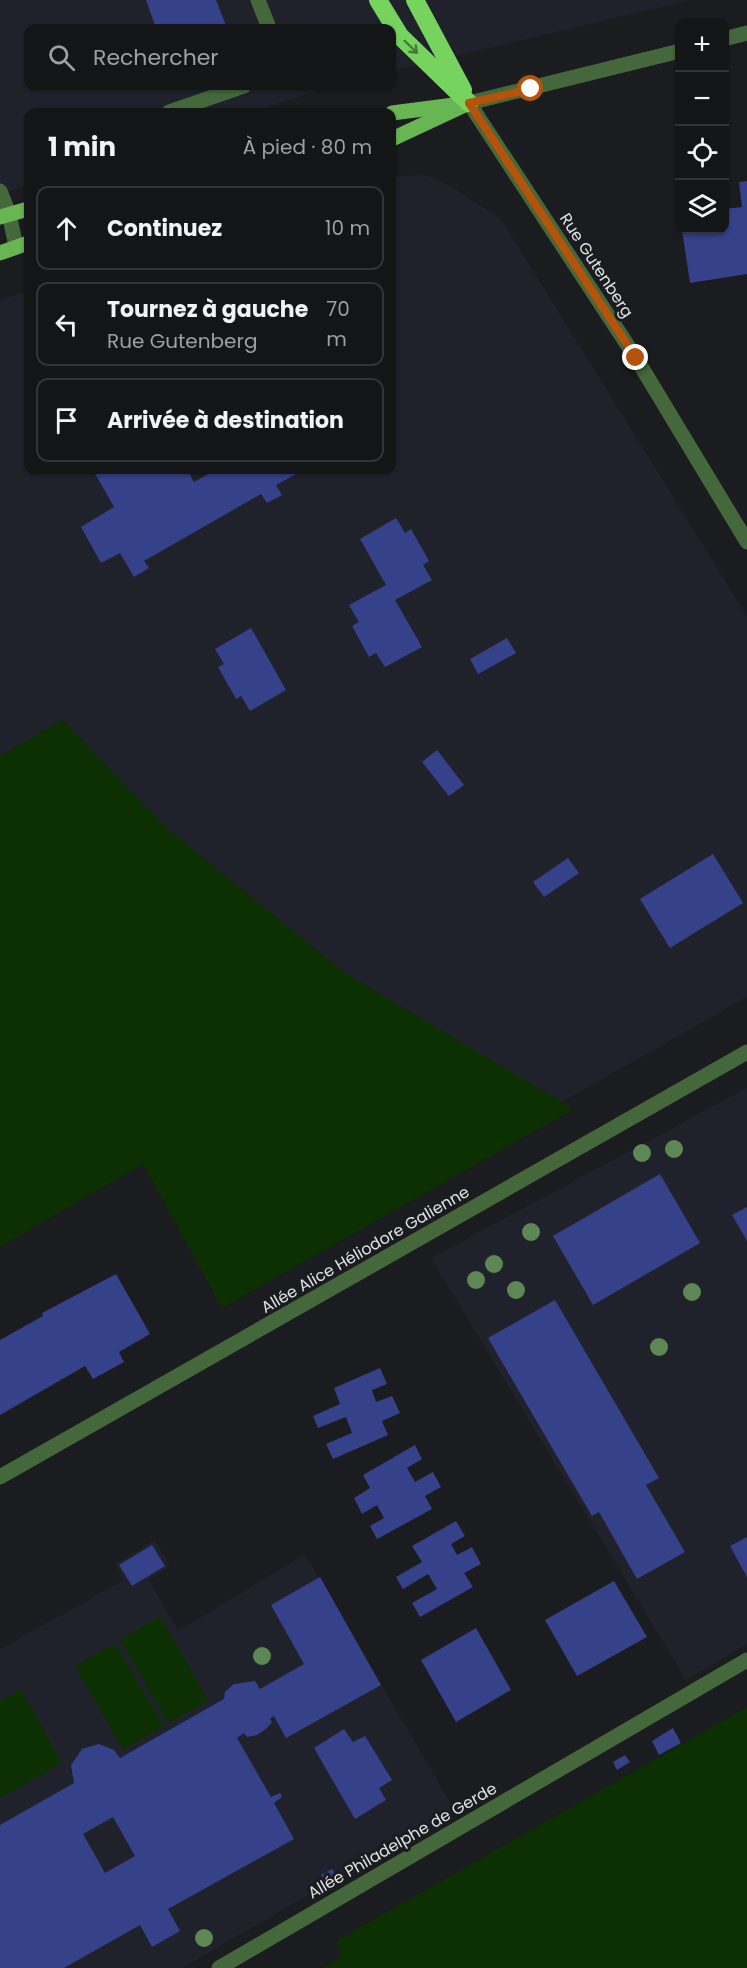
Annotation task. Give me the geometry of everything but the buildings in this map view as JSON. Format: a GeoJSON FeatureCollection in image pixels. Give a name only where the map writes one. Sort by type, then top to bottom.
{"type":"FeatureCollection","features":[{"type":"Feature","properties":{"kind":"highway"},"geometry":{"type":"LineString","coordinates":[[378,0],[393,24]]}},
{"type":"Feature","properties":{"kind":"highway"},"geometry":{"type":"LineString","coordinates":[[415,0],[469,103]]}},
{"type":"Feature","properties":{"kind":"highway"},"geometry":{"type":"LineString","coordinates":[[396,29],[469,103]]}},
{"type":"Feature","properties":{"kind":"main road"},"geometry":{"type":"LineString","coordinates":[[396,112],[469,103]]}},
{"type":"Feature","properties":{"kind":"main road"},"geometry":{"type":"LineString","coordinates":[[396,137],[469,103]]}},
{"type":"Feature","properties":{"kind":"main road"},"geometry":{"type":"LineString","coordinates":[[5,216],[24,209]]}},
{"type":"Feature","properties":{"kind":"main road"},"geometry":{"type":"LineString","coordinates":[[0,253],[22,245]]}},
{"type":"Feature","properties":{"kind":"street"},"geometry":{"type":"LineString","coordinates":[[258,0],[267,24]]}},
{"type":"Feature","properties":{"kind":"street"},"geometry":{"type":"LineString","coordinates":[[729,38],[747,33]]}},
{"type":"Feature","properties":{"kind":"street"},"geometry":{"type":"LineString","coordinates":[[469,103],[675,52]]}},
{"type":"Feature","properties":{"kind":"street"},"geometry":{"type":"LineString","coordinates":[[181,108],[232,90]]}},
{"type":"Feature","properties":{"kind":"street","name":"Rue Gutenberg"},"geometry":{"type":"LineString","coordinates":[[469,103],[636,358],[747,542]]}},
{"type":"Feature","properties":{"kind":"street"},"geometry":{"type":"LineString","coordinates":[[0,190],[5,216],[22,245]]}},
{"type":"Feature","properties":{"kind":"street","name":"Allée Alice Héliodore Galienne"},"geometry":{"type":"LineString","coordinates":[[0,1477],[747,1052]]}},
{"type":"Feature","properties":{"kind":"street","name":"Allée Philadelphe de Gerde"},"geometry":{"type":"LineString","coordinates":[[219,1968],[747,1660]]}},
{"type":"Feature","properties":{"kind":"shaded area"},"geometry":{"type":"Polygon","coordinates":[[[0,0],[691,0],[396,70],[396,24],[24,24],[24,90],[319,90],[263,108],[24,108],[24,186],[0,194],[0,0]]]}},
{"type":"Feature","properties":{"kind":"shaded area"},"geometry":{"type":"Polygon","coordinates":[[[421,174],[444,182],[501,219],[747,616],[747,997],[560,1103],[544,1098],[345,973],[164,826],[63,720],[0,756],[0,300],[24,292],[24,474],[396,474],[396,177],[421,174]]]}},
{"type":"Feature","properties":{"kind":"shaded area"},"geometry":{"type":"Polygon","coordinates":[[[747,1088],[747,1644],[686,1680],[431,1258],[747,1088]]]}},
{"type":"Feature","properties":{"kind":"shaded area"},"geometry":{"type":"Polygon","coordinates":[[[155,1540],[170,1566],[149,1580],[178,1631],[305,1554],[455,1811],[182,1968],[0,1968],[0,1649],[124,1580],[115,1564],[155,1540]]]}},
{"type":"Feature","properties":{"kind":"green space"},"geometry":{"type":"Polygon","coordinates":[[[63,720],[164,826],[345,973],[574,1109],[222,1308],[143,1164],[0,1247],[0,756],[63,720]]]}},
{"type":"Feature","properties":{"kind":"green space"},"geometry":{"type":"Polygon","coordinates":[[[160,1616],[208,1700],[168,1723],[120,1640],[160,1616]]]}},
{"type":"Feature","properties":{"kind":"green space"},"geometry":{"type":"Polygon","coordinates":[[[115,1643],[164,1726],[123,1750],[75,1666],[115,1643]]]}},
{"type":"Feature","properties":{"kind":"green space"},"geometry":{"type":"Polygon","coordinates":[[[21,1689],[62,1763],[0,1798],[0,1701],[21,1689]]]}},
{"type":"Feature","properties":{"kind":"green space"},"geometry":{"type":"Polygon","coordinates":[[[747,1707],[747,1968],[322,1968],[341,1957],[338,1940],[747,1707]]]}},
{"type":"Feature","properties":{"kind":"route"},"geometry":{"type":"LineString","coordinates":[[531,89],[469,103],[512,165],[636,358]]}}]}
